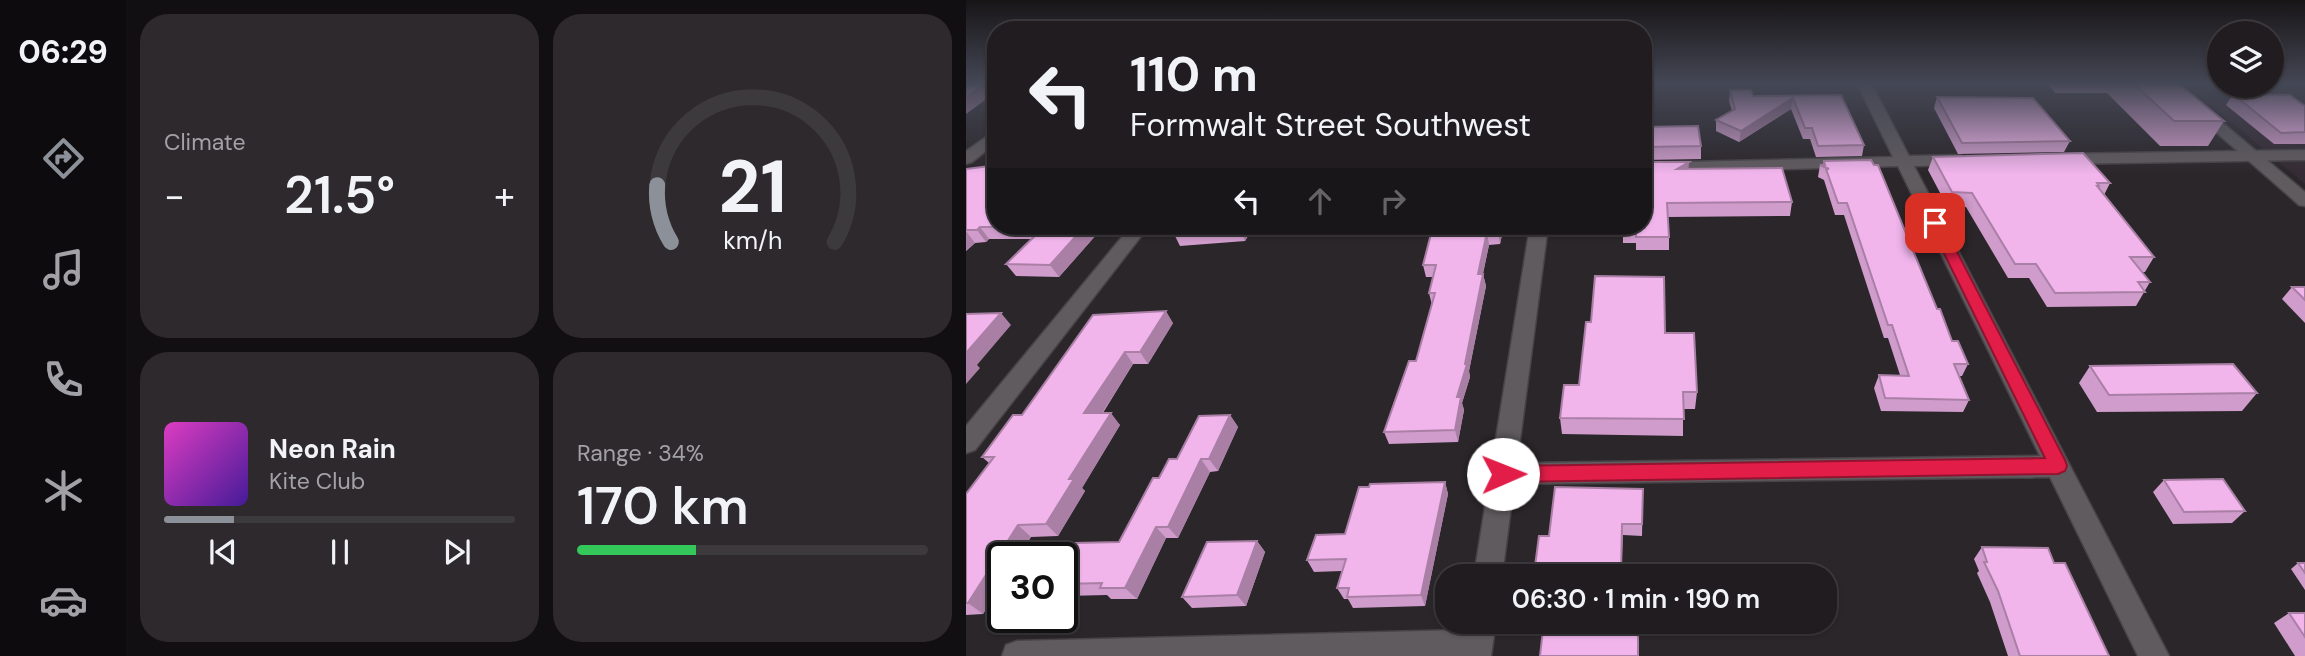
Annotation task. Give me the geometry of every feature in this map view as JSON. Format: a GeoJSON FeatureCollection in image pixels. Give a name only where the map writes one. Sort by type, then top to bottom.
{"type":"FeatureCollection","features":[{"type":"Feature","properties":{"kind":"street"},"geometry":{"type":"LineString","coordinates":[[1880,114],[2154,656]]}},
{"type":"Feature","properties":{"kind":"street"},"geometry":{"type":"LineString","coordinates":[[2203,114],[2305,201]]}},
{"type":"Feature","properties":{"kind":"street"},"geometry":{"type":"LineString","coordinates":[[970,167],[987,146]]}},
{"type":"Feature","properties":{"kind":"street"},"geometry":{"type":"LineString","coordinates":[[2044,159],[2305,155]]}},
{"type":"Feature","properties":{"kind":"street"},"geometry":{"type":"LineString","coordinates":[[1652,168],[1981,160]]}},
{"type":"Feature","properties":{"kind":"street"},"geometry":{"type":"LineString","coordinates":[[966,443],[1133,235]]}},
{"type":"Feature","properties":{"kind":"street"},"geometry":{"type":"LineString","coordinates":[[1490,564],[1538,235]]}},
{"type":"Feature","properties":{"kind":"street"},"geometry":{"type":"LineString","coordinates":[[1503,474],[2058,466]]}},
{"type":"Feature","properties":{"kind":"street"},"geometry":{"type":"LineString","coordinates":[[1017,656],[1478,641]]}},
{"type":"Feature","properties":{"kind":"shaded area"},"geometry":{"type":"Polygon","coordinates":[[[2221,114],[2305,114],[2305,184],[2221,114]]]}},
{"type":"Feature","properties":{"kind":"building"},"geometry":{"type":"Polygon","coordinates":[[[1727,114],[1768,114],[1741,131],[1716,120],[1727,114]]]}},
{"type":"Feature","properties":{"kind":"building"},"geometry":{"type":"Polygon","coordinates":[[[1799,114],[1850,114],[1864,145],[1818,146],[1812,128],[1805,128],[1799,114]]]}},
{"type":"Feature","properties":{"kind":"building"},"geometry":{"type":"Polygon","coordinates":[[[1946,114],[2046,114],[2070,141],[1962,143],[1946,114]]]}},
{"type":"Feature","properties":{"kind":"building"},"geometry":{"type":"Polygon","coordinates":[[[2166,114],[2215,114],[2224,121],[2174,121],[2166,114]]]}},
{"type":"Feature","properties":{"kind":"building"},"geometry":{"type":"Polygon","coordinates":[[[2257,114],[2305,114],[2305,132],[2281,133],[2257,114]]]}},
{"type":"Feature","properties":{"kind":"building"},"geometry":{"type":"Polygon","coordinates":[[[1698,126],[1701,146],[1652,147],[1652,127],[1698,126]]]}},
{"type":"Feature","properties":{"kind":"building"},"geometry":{"type":"Polygon","coordinates":[[[2083,153],[2110,183],[2097,183],[2097,186],[2154,257],[2130,257],[2150,282],[2138,282],[2145,292],[2055,293],[2036,264],[2015,264],[1972,193],[1952,192],[1933,157],[2083,153]]]}},
{"type":"Feature","properties":{"kind":"building"},"geometry":{"type":"Polygon","coordinates":[[[1871,160],[1874,165],[1878,165],[1952,341],[1958,341],[1968,364],[1954,364],[1969,400],[1885,398],[1879,375],[1909,376],[1892,325],[1888,325],[1847,203],[1838,203],[1826,169],[1829,169],[1820,165],[1825,165],[1824,161],[1871,160]]]}},
{"type":"Feature","properties":{"kind":"building"},"geometry":{"type":"Polygon","coordinates":[[[1652,162],[1689,162],[1677,169],[1782,168],[1792,202],[1667,203],[1669,237],[1636,237],[1652,235],[1652,162]]]}},
{"type":"Feature","properties":{"kind":"building"},"geometry":{"type":"Polygon","coordinates":[[[987,166],[987,227],[977,230],[966,230],[966,169],[987,166]]]}},
{"type":"Feature","properties":{"kind":"building"},"geometry":{"type":"Polygon","coordinates":[[[1036,235],[1077,235],[1050,265],[1006,264],[1036,235]]]}},
{"type":"Feature","properties":{"kind":"building"},"geometry":{"type":"Polygon","coordinates":[[[1431,235],[1486,235],[1478,274],[1483,274],[1467,364],[1457,397],[1461,397],[1455,430],[1384,432],[1409,361],[1416,361],[1435,293],[1429,293],[1436,265],[1423,265],[1431,235]]]}},
{"type":"Feature","properties":{"kind":"building"},"geometry":{"type":"Polygon","coordinates":[[[1595,276],[1664,277],[1665,333],[1694,333],[1697,392],[1683,392],[1684,419],[1560,418],[1564,385],[1579,385],[1586,322],[1591,322],[1595,276]]]}},
{"type":"Feature","properties":{"kind":"building"},"geometry":{"type":"Polygon","coordinates":[[[2292,287],[2305,287],[2305,300],[2292,287]]]}},
{"type":"Feature","properties":{"kind":"building"},"geometry":{"type":"Polygon","coordinates":[[[1166,311],[1140,352],[1125,352],[1084,413],[1111,413],[1069,479],[1074,479],[1046,524],[1018,525],[1007,542],[987,542],[987,573],[966,603],[966,494],[994,457],[982,457],[1013,415],[1022,415],[1093,315],[1166,311]]]}},
{"type":"Feature","properties":{"kind":"building"},"geometry":{"type":"Polygon","coordinates":[[[1001,313],[966,353],[966,314],[1001,313]]]}},
{"type":"Feature","properties":{"kind":"building"},"geometry":{"type":"Polygon","coordinates":[[[2233,364],[2257,393],[2109,395],[2090,366],[2233,364]]]}},
{"type":"Feature","properties":{"kind":"building"},"geometry":{"type":"Polygon","coordinates":[[[1230,415],[1209,459],[1201,459],[1168,527],[1156,527],[1125,588],[1100,588],[1102,583],[1078,584],[1078,543],[1119,542],[1153,478],[1159,478],[1169,459],[1177,459],[1199,416],[1230,415]]]}},
{"type":"Feature","properties":{"kind":"building"},"geometry":{"type":"Polygon","coordinates":[[[2223,479],[2245,511],[2184,512],[2164,480],[2223,479]]]}},
{"type":"Feature","properties":{"kind":"building"},"geometry":{"type":"Polygon","coordinates":[[[1445,482],[1421,595],[1347,597],[1349,588],[1337,588],[1346,559],[1307,560],[1316,535],[1345,534],[1359,487],[1369,487],[1370,484],[1445,482]]]}},
{"type":"Feature","properties":{"kind":"building"},"geometry":{"type":"Polygon","coordinates":[[[1555,487],[1643,489],[1642,524],[1622,524],[1621,564],[1535,564],[1539,536],[1549,536],[1555,487]]]}},
{"type":"Feature","properties":{"kind":"building"},"geometry":{"type":"Polygon","coordinates":[[[1257,541],[1237,595],[1182,597],[1207,542],[1257,541]]]}},
{"type":"Feature","properties":{"kind":"building"},"geometry":{"type":"Polygon","coordinates":[[[1982,547],[2048,548],[2054,563],[2065,563],[2109,656],[2020,656],[1998,591],[1984,562],[1987,562],[1982,547]]]}},
{"type":"Feature","properties":{"kind":"building"},"geometry":{"type":"Polygon","coordinates":[[[2298,563],[2305,563],[2305,573],[2298,563]]]}},
{"type":"Feature","properties":{"kind":"building"},"geometry":{"type":"Polygon","coordinates":[[[2289,613],[2305,613],[2305,637],[2289,613]]]}},
{"type":"Feature","properties":{"kind":"building"},"geometry":{"type":"Polygon","coordinates":[[[1543,634],[1638,634],[1638,656],[1540,656],[1543,634]]]}},
{"type":"Feature","properties":{"kind":"route"},"geometry":{"type":"LineString","coordinates":[[1503,474],[2058,466],[1935,223]]}}]}
